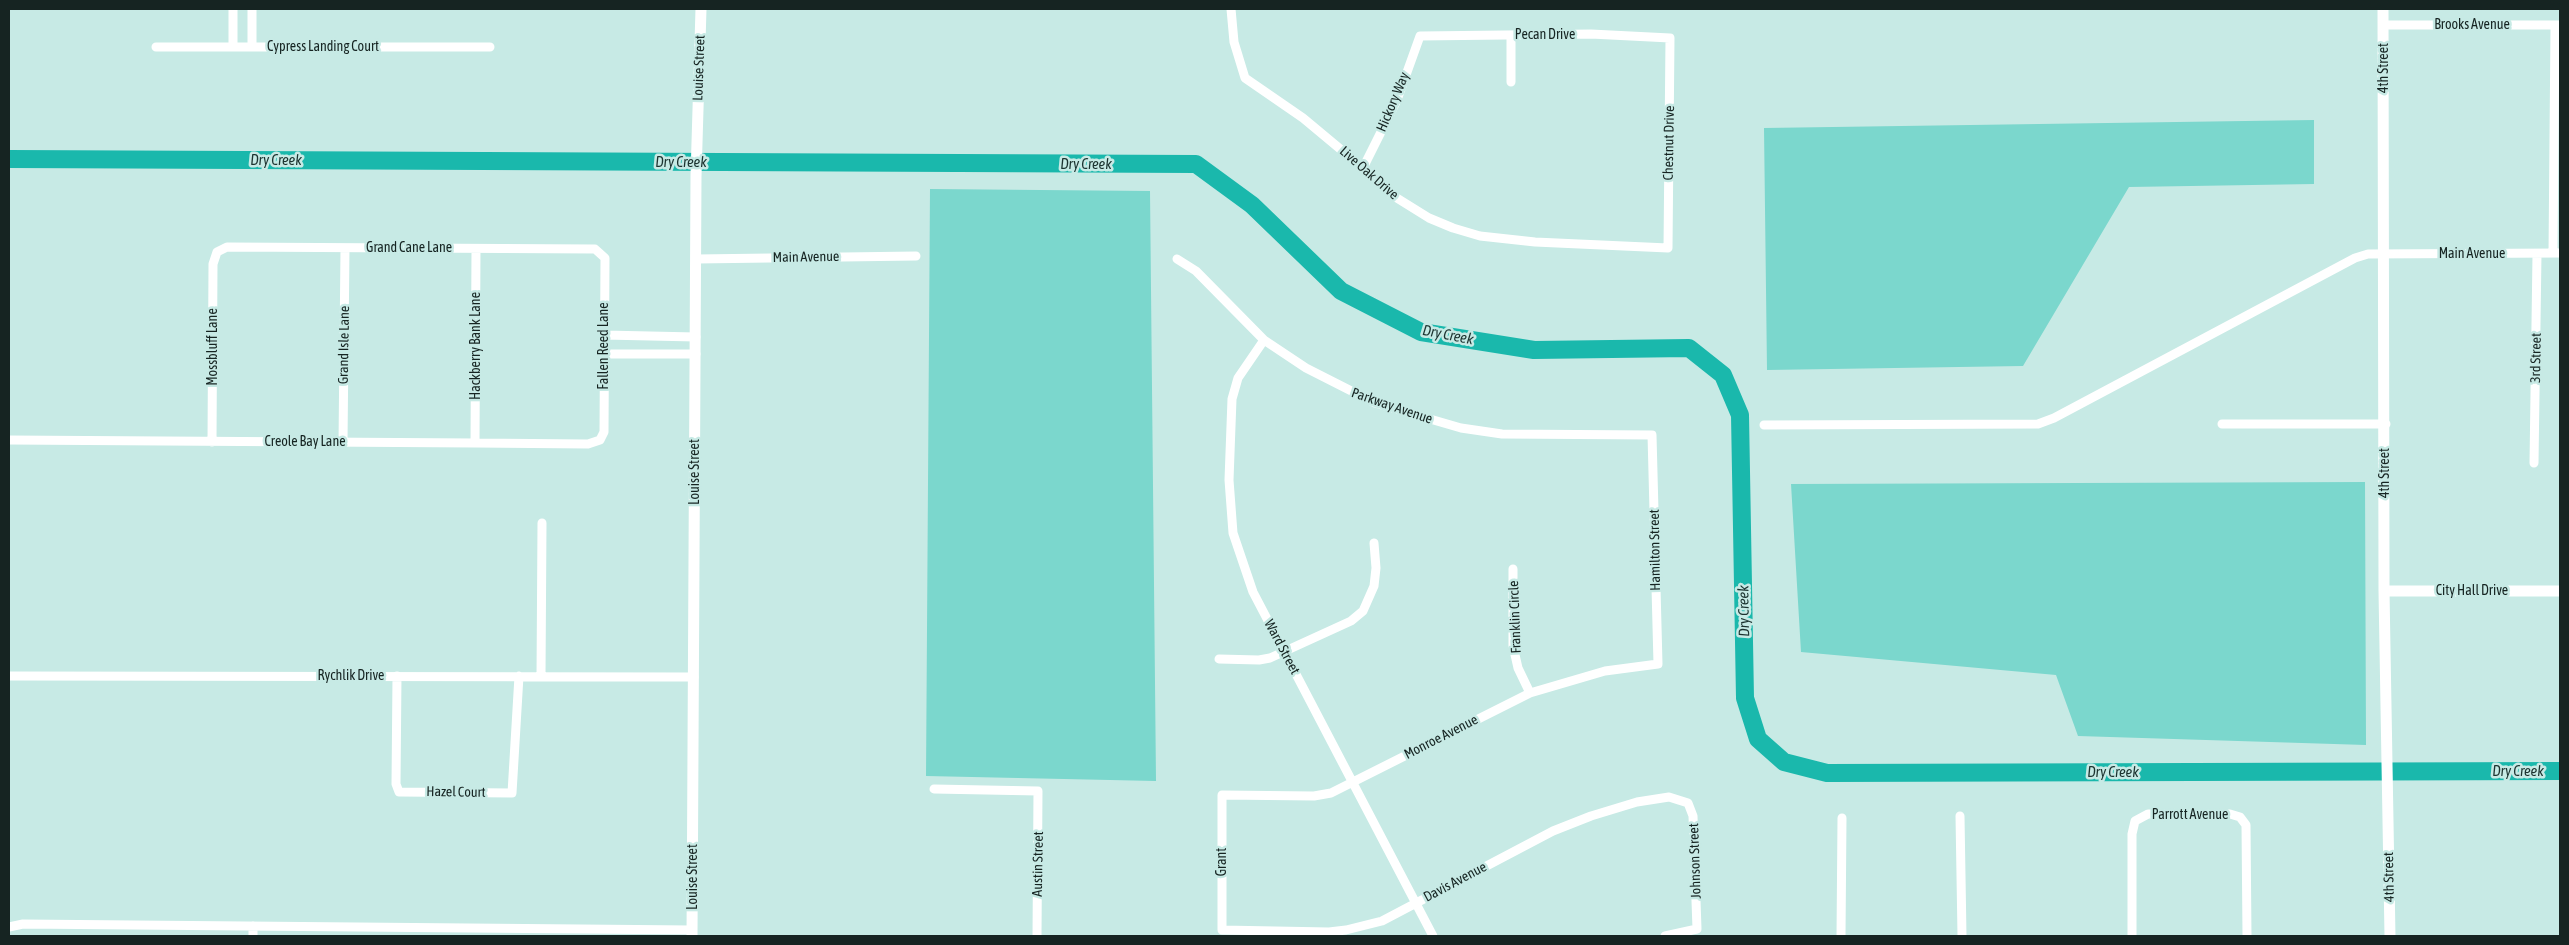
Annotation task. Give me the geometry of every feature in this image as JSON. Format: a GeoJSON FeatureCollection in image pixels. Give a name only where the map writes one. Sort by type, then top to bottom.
{"type":"FeatureCollection","features":[{"type":"Feature","properties":{"kind":"street"},"geometry":{"type":"LineString","coordinates":[[233,9],[233,47]]}},
{"type":"Feature","properties":{"kind":"street"},"geometry":{"type":"LineString","coordinates":[[252,9],[252,47]]}},
{"type":"Feature","properties":{"kind":"street","name":"Louise Street"},"geometry":{"type":"LineString","coordinates":[[692,933],[696,176],[701,9]]}},
{"type":"Feature","properties":{"kind":"street","name":"Live Oak Drive"},"geometry":{"type":"LineString","coordinates":[[1232,9],[1234,42],[1245,78],[1303,118],[1364,168],[1392,195],[1428,218],[1480,236],[1535,242],[1668,248]]}},
{"type":"Feature","properties":{"kind":"street","name":"4th Street"},"geometry":{"type":"LineString","coordinates":[[2383,9],[2386,424],[2384,591],[2390,936]]}},
{"type":"Feature","properties":{"kind":"street","name":"Brooks Avenue"},"geometry":{"type":"LineString","coordinates":[[2384,25],[2558,25]]}},
{"type":"Feature","properties":{"kind":"street"},"geometry":{"type":"LineString","coordinates":[[2556,253],[2558,25]]}},
{"type":"Feature","properties":{"kind":"street","name":"Pecan Drive"},"geometry":{"type":"LineString","coordinates":[[1420,36],[1591,34],[1670,38]]}},
{"type":"Feature","properties":{"kind":"street"},"geometry":{"type":"LineString","coordinates":[[1511,35],[1511,82]]}},
{"type":"Feature","properties":{"kind":"street","name":"Hickory Way"},"geometry":{"type":"LineString","coordinates":[[1364,168],[1397,100],[1420,36]]}},
{"type":"Feature","properties":{"kind":"street","name":"Chestnut Drive"},"geometry":{"type":"LineString","coordinates":[[1668,248],[1670,38]]}},
{"type":"Feature","properties":{"kind":"street","name":"Cypress Landing Court"},"geometry":{"type":"LineString","coordinates":[[156,47],[490,47]]}},
{"type":"Feature","properties":{"kind":"street","name":"Grand Cane Lane"},"geometry":{"type":"LineString","coordinates":[[216,252],[227,247],[595,249],[601,253]]}},
{"type":"Feature","properties":{"kind":"street","name":"Grand Isle Lane"},"geometry":{"type":"LineString","coordinates":[[344,442],[345,248]]}},
{"type":"Feature","properties":{"kind":"street","name":"Hackberry Bank Lane"},"geometry":{"type":"LineString","coordinates":[[475,443],[476,248]]}},
{"type":"Feature","properties":{"kind":"street","name":"Mossbluff Lane"},"geometry":{"type":"LineString","coordinates":[[212,442],[214,264],[216,252]]}},
{"type":"Feature","properties":{"kind":"street","name":"Fallen Reed Lane"},"geometry":{"type":"LineString","coordinates":[[600,440],[604,432],[605,258],[601,253]]}},
{"type":"Feature","properties":{"kind":"street","name":"Main Avenue"},"geometry":{"type":"LineString","coordinates":[[1764,425],[2038,424],[2054,418],[2355,258],[2368,254],[2556,253]]}},
{"type":"Feature","properties":{"kind":"street","name":"3rd Street"},"geometry":{"type":"LineString","coordinates":[[2534,463],[2538,254]]}},
{"type":"Feature","properties":{"kind":"street","name":"Main Avenue"},"geometry":{"type":"LineString","coordinates":[[697,259],[916,256]]}},
{"type":"Feature","properties":{"kind":"street","name":"Parkway Avenue"},"geometry":{"type":"LineString","coordinates":[[1177,260],[1196,271],[1264,340],[1306,368],[1375,403],[1462,428],[1502,434],[1652,435]]}},
{"type":"Feature","properties":{"kind":"street"},"geometry":{"type":"LineString","coordinates":[[604,335],[696,337]]}},
{"type":"Feature","properties":{"kind":"street","name":"Ward Street"},"geometry":{"type":"LineString","coordinates":[[1264,340],[1238,378],[1232,399],[1230,489],[1233,533],[1241,562],[1252,592],[1354,782],[1433,936]]}},
{"type":"Feature","properties":{"kind":"street"},"geometry":{"type":"LineString","coordinates":[[604,354],[696,354]]}},
{"type":"Feature","properties":{"kind":"street"},"geometry":{"type":"LineString","coordinates":[[2222,424],[2386,424]]}},
{"type":"Feature","properties":{"kind":"street","name":"Hamilton Street"},"geometry":{"type":"LineString","coordinates":[[1652,435],[1658,664]]}},
{"type":"Feature","properties":{"kind":"street","name":"Creole Bay Lane"},"geometry":{"type":"LineString","coordinates":[[9,440],[588,444],[600,440]]}},
{"type":"Feature","properties":{"kind":"street"},"geometry":{"type":"LineString","coordinates":[[541,676],[542,522]]}},
{"type":"Feature","properties":{"kind":"street"},"geometry":{"type":"LineString","coordinates":[[1219,659],[1259,660],[1284,652],[1351,621],[1363,611],[1374,586],[1376,568],[1374,543]]}},
{"type":"Feature","properties":{"kind":"street","name":"Franklin Circle"},"geometry":{"type":"LineString","coordinates":[[1513,569],[1513,646],[1518,668],[1530,693]]}},
{"type":"Feature","properties":{"kind":"street","name":"City Hall Drive"},"geometry":{"type":"LineString","coordinates":[[2384,591],[2560,591]]}},
{"type":"Feature","properties":{"kind":"street","name":"Monroe Avenue"},"geometry":{"type":"LineString","coordinates":[[1222,795],[1314,796],[1331,793],[1530,693],[1606,671],[1658,664]]}},
{"type":"Feature","properties":{"kind":"street","name":"Rychlik Drive"},"geometry":{"type":"LineString","coordinates":[[9,676],[694,677]]}},
{"type":"Feature","properties":{"kind":"street","name":"Hazel Court"},"geometry":{"type":"LineString","coordinates":[[397,676],[396,784],[399,792],[512,793],[518,676]]}},
{"type":"Feature","properties":{"kind":"street","name":"Austin Street"},"geometry":{"type":"LineString","coordinates":[[934,789],[1038,791],[1037,936]]}},
{"type":"Feature","properties":{"kind":"street","name":"Grant"},"geometry":{"type":"LineString","coordinates":[[1222,795],[1222,930]]}},
{"type":"Feature","properties":{"kind":"street","name":"Davis Avenue"},"geometry":{"type":"LineString","coordinates":[[1222,930],[1346,930],[1382,921],[1509,853],[1591,816],[1637,802],[1669,797],[1681,799]]}},
{"type":"Feature","properties":{"kind":"street","name":"Johnson Street"},"geometry":{"type":"LineString","coordinates":[[1665,936],[1697,929],[1693,816],[1688,803],[1681,799]]}},
{"type":"Feature","properties":{"kind":"street","name":"Parrott Avenue"},"geometry":{"type":"LineString","coordinates":[[2132,936],[2132,834],[2136,821],[2148,814],[2230,814],[2240,817],[2246,825],[2247,936]]}},
{"type":"Feature","properties":{"kind":"street"},"geometry":{"type":"LineString","coordinates":[[1960,816],[1962,936]]}},
{"type":"Feature","properties":{"kind":"street"},"geometry":{"type":"LineString","coordinates":[[1841,936],[1842,818]]}},
{"type":"Feature","properties":{"kind":"street"},"geometry":{"type":"LineString","coordinates":[[9,927],[23,924],[253,926],[692,933]]}},
{"type":"Feature","properties":{"kind":"street"},"geometry":{"type":"LineString","coordinates":[[253,926],[253,936]]}},
{"type":"Feature","properties":{"kind":"shaded area"},"geometry":{"type":"Polygon","coordinates":[[[2314,120],[2314,184],[2129,187],[2023,366],[1767,370],[1764,128],[2314,120]]]}},
{"type":"Feature","properties":{"kind":"shaded area"},"geometry":{"type":"Polygon","coordinates":[[[930,189],[1150,191],[1156,781],[926,776],[930,189]]]}},
{"type":"Feature","properties":{"kind":"shaded area"},"geometry":{"type":"Polygon","coordinates":[[[2365,482],[2366,745],[2078,736],[2056,675],[1801,652],[1791,484],[2365,482]]]}},
{"type":"Feature","properties":{"kind":"waterway","name":"Dry Creek"},"geometry":{"type":"LineString","coordinates":[[9,159],[1196,164],[1252,205],[1341,291],[1421,332],[1534,350],[1689,348],[1723,375],[1740,415],[1745,698],[1758,739],[1784,762],[1827,773],[2560,771]]}}]}
